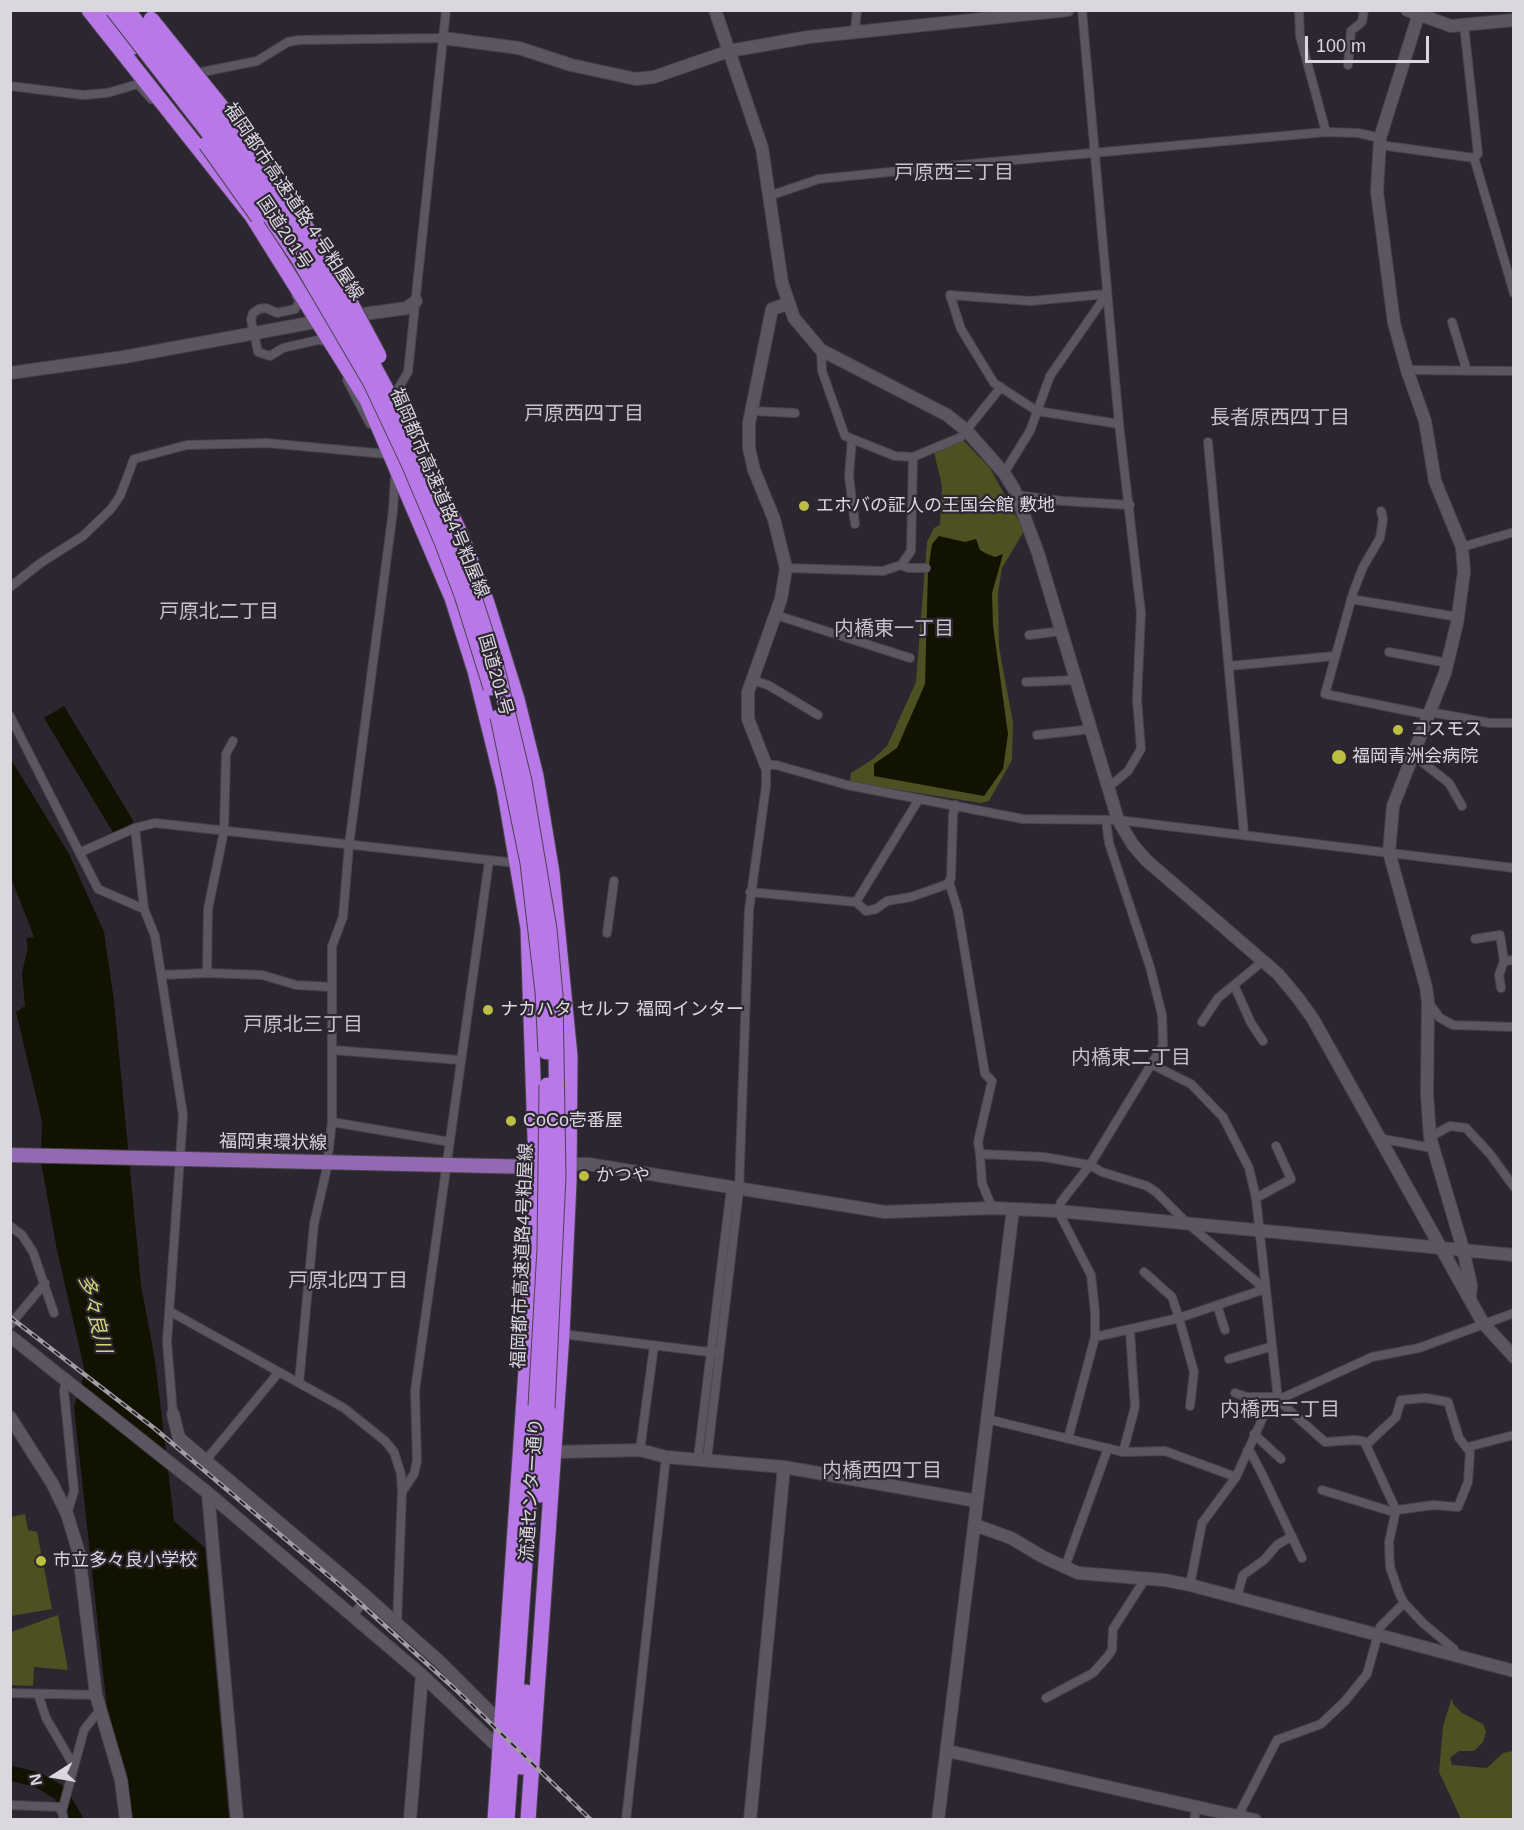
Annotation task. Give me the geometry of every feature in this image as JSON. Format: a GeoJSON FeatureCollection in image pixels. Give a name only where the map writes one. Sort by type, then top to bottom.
{"type":"FeatureCollection","features":[{"type":"Feature","properties":{"kind":"highway","name":"国道201号"},"geometry":{"type":"LineString","coordinates":[[89,10],[252,216],[319,321],[367,400],[452,598],[484,707],[504,788],[528,928],[536,1167]]}},
{"type":"Feature","properties":{"kind":"highway"},"geometry":{"type":"LineString","coordinates":[[96,10],[124,35],[163,85],[268,231],[333,332],[383,417],[387,417]]}},
{"type":"Feature","properties":{"kind":"highway","name":"福岡都市高速道路4号粕屋線"},"geometry":{"type":"LineString","coordinates":[[113,10],[246,181],[298,258],[365,373],[442,542],[486,668],[514,784],[528,863],[543,992],[548,1121],[541,1407],[518,1820]]}},
{"type":"Feature","properties":{"kind":"highway","name":"福岡都市高速道路４号粕屋線"},"geometry":{"type":"LineString","coordinates":[[127,10],[225,133],[318,269],[375,369],[416,452],[451,535],[496,664]]}},
{"type":"Feature","properties":{"kind":"highway","name":"国道201号"},"geometry":{"type":"LineString","coordinates":[[132,10],[238,140],[325,270],[394,396],[461,535],[487,603],[517,699],[536,776],[558,924],[570,1056],[570,1163]]}},
{"type":"Feature","properties":{"kind":"highway"},"geometry":{"type":"LineString","coordinates":[[148,15],[232,120],[324,253],[347,292],[394,386],[416,452]]}},
{"type":"Feature","properties":{"kind":"highway","name":"福岡都市高速道路4号粕屋線"},"geometry":{"type":"LineString","coordinates":[[496,664],[524,781],[549,929],[555,995],[558,1166],[507,1820]]}},
{"type":"Feature","properties":{"kind":"highway","name":"流通センター通り"},"geometry":{"type":"LineString","coordinates":[[528,1820],[555,1452],[570,1163]]}},
{"type":"Feature","properties":{"kind":"highway","name":"流通センター通り"},"geometry":{"type":"LineString","coordinates":[[495,1820],[529,1326],[536,1167]]}},
{"type":"Feature","properties":{"kind":"main road","name":"福岡東環状線"},"geometry":{"type":"LineString","coordinates":[[16,1156],[536,1167]]}},
{"type":"Feature","properties":{"kind":"street"},"geometry":{"type":"LineString","coordinates":[[399,387],[408,372],[446,10]]}},
{"type":"Feature","properties":{"kind":"street"},"geometry":{"type":"LineString","coordinates":[[716,10],[762,148],[779,267],[787,304],[806,334],[821,350],[947,415],[967,431],[1004,472],[1016,495],[1062,631],[1109,787],[1112,820],[1109,843],[1162,1015],[1163,1046],[1090,1166],[1061,1202],[1058,1211],[1091,1275],[1095,1337],[1068,1438]]}},
{"type":"Feature","properties":{"kind":"street"},"geometry":{"type":"LineString","coordinates":[[855,30],[858,10]]}},
{"type":"Feature","properties":{"kind":"street"},"geometry":{"type":"LineString","coordinates":[[202,72],[257,61],[288,42],[298,40],[443,38],[519,48],[571,65],[636,79],[654,77],[729,51],[855,30],[1068,10]]}},
{"type":"Feature","properties":{"kind":"street"},"geometry":{"type":"LineString","coordinates":[[1082,10],[1119,424],[1141,613],[1137,699],[1141,749],[1128,771],[1109,787]]}},
{"type":"Feature","properties":{"kind":"street"},"geometry":{"type":"LineString","coordinates":[[1299,10],[1300,36],[1326,132]]}},
{"type":"Feature","properties":{"kind":"street"},"geometry":{"type":"LineString","coordinates":[[1348,65],[1350,31],[1362,22],[1364,10]]}},
{"type":"Feature","properties":{"kind":"street"},"geometry":{"type":"LineString","coordinates":[[1470,1300],[1471,1285],[1463,1249],[1431,1142],[1427,1094],[1428,1002],[1389,852],[1394,806],[1447,663],[1458,617],[1464,572],[1462,547],[1435,481],[1425,421],[1394,323],[1377,192],[1380,142],[1415,12],[1440,24],[1464,25],[1514,20]]}},
{"type":"Feature","properties":{"kind":"street"},"geometry":{"type":"LineString","coordinates":[[1464,25],[1478,154],[1474,158]]}},
{"type":"Feature","properties":{"kind":"street"},"geometry":{"type":"LineString","coordinates":[[10,86],[83,95],[107,93],[138,84],[243,209],[300,301],[296,309],[277,313],[266,308],[259,309],[251,320],[258,352],[263,356],[270,356],[283,348],[318,340],[327,341],[386,454],[396,485],[349,845],[343,917],[332,946],[332,1122],[327,1162],[314,1224],[299,1383]]}},
{"type":"Feature","properties":{"kind":"street"},"geometry":{"type":"LineString","coordinates":[[769,196],[819,179],[1326,132],[1358,133],[1380,142],[1474,158]]}},
{"type":"Feature","properties":{"kind":"street"},"geometry":{"type":"LineString","coordinates":[[1474,158],[1514,293]]}},
{"type":"Feature","properties":{"kind":"street"},"geometry":{"type":"LineString","coordinates":[[1107,294],[1030,301],[950,296],[961,329],[994,383],[1037,411],[1119,424]]}},
{"type":"Feature","properties":{"kind":"street"},"geometry":{"type":"LineString","coordinates":[[1004,472],[1022,448],[1050,376],[1107,294]]}},
{"type":"Feature","properties":{"kind":"street"},"geometry":{"type":"LineString","coordinates":[[10,373],[124,357],[351,315],[401,309],[412,306],[416,302]]}},
{"type":"Feature","properties":{"kind":"street"},"geometry":{"type":"LineString","coordinates":[[703,1459],[735,1189],[750,892],[766,786],[766,765],[748,719],[746,705],[752,680],[776,615],[786,567],[780,538],[748,448],[752,411],[772,309],[787,304]]}},
{"type":"Feature","properties":{"kind":"street"},"geometry":{"type":"LineString","coordinates":[[1452,322],[1467,370]]}},
{"type":"Feature","properties":{"kind":"street"},"geometry":{"type":"LineString","coordinates":[[821,350],[822,371],[836,416],[845,436],[895,456],[913,457],[961,437],[1001,387]]}},
{"type":"Feature","properties":{"kind":"street"},"geometry":{"type":"LineString","coordinates":[[1407,370],[1514,371]]}},
{"type":"Feature","properties":{"kind":"street"},"geometry":{"type":"LineString","coordinates":[[752,411],[795,413]]}},
{"type":"Feature","properties":{"kind":"street"},"geometry":{"type":"LineString","coordinates":[[852,439],[849,476],[855,524]]}},
{"type":"Feature","properties":{"kind":"street"},"geometry":{"type":"LineString","coordinates":[[1209,442],[1244,834]]}},
{"type":"Feature","properties":{"kind":"street"},"geometry":{"type":"LineString","coordinates":[[10,586],[42,561],[83,536],[111,509],[134,459],[186,445],[267,443],[386,454]]}},
{"type":"Feature","properties":{"kind":"street"},"geometry":{"type":"LineString","coordinates":[[786,567],[883,571],[901,565],[910,551],[913,457]]}},
{"type":"Feature","properties":{"kind":"street"},"geometry":{"type":"LineString","coordinates":[[1016,495],[1063,501],[1130,505]]}},
{"type":"Feature","properties":{"kind":"street"},"geometry":{"type":"LineString","coordinates":[[1381,511],[1383,519],[1380,538],[1363,567],[1325,694],[1490,723],[1514,723]]}},
{"type":"Feature","properties":{"kind":"street"},"geometry":{"type":"LineString","coordinates":[[1462,547],[1514,532]]}},
{"type":"Feature","properties":{"kind":"street"},"geometry":{"type":"LineString","coordinates":[[901,565],[908,568],[926,568]]}},
{"type":"Feature","properties":{"kind":"street"},"geometry":{"type":"LineString","coordinates":[[1352,599],[1458,617]]}},
{"type":"Feature","properties":{"kind":"street"},"geometry":{"type":"LineString","coordinates":[[776,615],[910,658]]}},
{"type":"Feature","properties":{"kind":"street"},"geometry":{"type":"LineString","coordinates":[[1029,635],[1062,631]]}},
{"type":"Feature","properties":{"kind":"street"},"geometry":{"type":"LineString","coordinates":[[1389,652],[1447,663]]}},
{"type":"Feature","properties":{"kind":"street"},"geometry":{"type":"LineString","coordinates":[[1229,666],[1335,656]]}},
{"type":"Feature","properties":{"kind":"street"},"geometry":{"type":"LineString","coordinates":[[752,680],[768,685],[819,715]]}},
{"type":"Feature","properties":{"kind":"street"},"geometry":{"type":"LineString","coordinates":[[1026,682],[1076,680]]}},
{"type":"Feature","properties":{"kind":"street"},"geometry":{"type":"LineString","coordinates":[[10,716],[98,889],[144,909]]}},
{"type":"Feature","properties":{"kind":"street"},"geometry":{"type":"LineString","coordinates":[[1037,735],[1092,729]]}},
{"type":"Feature","properties":{"kind":"street"},"geometry":{"type":"LineString","coordinates":[[207,973],[208,909],[224,831],[226,754],[233,741]]}},
{"type":"Feature","properties":{"kind":"street"},"geometry":{"type":"LineString","coordinates":[[1413,755],[1449,783],[1462,806]]}},
{"type":"Feature","properties":{"kind":"street"},"geometry":{"type":"LineString","coordinates":[[766,765],[776,765],[847,785],[1023,819],[1112,820],[1514,868]]}},
{"type":"Feature","properties":{"kind":"street"},"geometry":{"type":"LineString","coordinates":[[856,902],[919,799]]}},
{"type":"Feature","properties":{"kind":"street"},"geometry":{"type":"LineString","coordinates":[[956,805],[949,882],[958,911],[985,1074],[992,1081],[978,1142],[982,1184],[992,1208]]}},
{"type":"Feature","properties":{"kind":"street"},"geometry":{"type":"LineString","coordinates":[[1112,820],[1132,845],[1159,872],[1263,961],[1292,990],[1313,1019],[1483,1323],[1514,1358]]}},
{"type":"Feature","properties":{"kind":"street"},"geometry":{"type":"LineString","coordinates":[[81,852],[135,828],[155,823],[516,863]]}},
{"type":"Feature","properties":{"kind":"street"},"geometry":{"type":"LineString","coordinates":[[135,828],[144,909],[155,936],[183,1115],[171,1312],[167,1342],[173,1414],[179,1438],[397,1624],[502,1724]]}},
{"type":"Feature","properties":{"kind":"street"},"geometry":{"type":"LineString","coordinates":[[402,1492],[414,1474],[417,1461],[415,1391],[489,861]]}},
{"type":"Feature","properties":{"kind":"street"},"geometry":{"type":"LineString","coordinates":[[607,933],[614,881]]}},
{"type":"Feature","properties":{"kind":"street"},"geometry":{"type":"LineString","coordinates":[[750,892],[856,902],[866,911],[898,897],[911,897],[942,889],[949,882]]}},
{"type":"Feature","properties":{"kind":"street"},"geometry":{"type":"LineString","coordinates":[[1475,939],[1500,935],[1503,961],[1499,975],[1501,988]]}},
{"type":"Feature","properties":{"kind":"street"},"geometry":{"type":"LineString","coordinates":[[1503,961],[1514,960]]}},
{"type":"Feature","properties":{"kind":"street"},"geometry":{"type":"LineString","coordinates":[[1202,1022],[1218,998],[1263,961]]}},
{"type":"Feature","properties":{"kind":"street"},"geometry":{"type":"LineString","coordinates":[[161,975],[207,973],[262,975],[296,985],[332,987]]}},
{"type":"Feature","properties":{"kind":"street"},"geometry":{"type":"LineString","coordinates":[[1234,985],[1251,1023],[1263,1041]]}},
{"type":"Feature","properties":{"kind":"street"},"geometry":{"type":"LineString","coordinates":[[1428,1002],[1440,1018],[1453,1025],[1509,1025],[1514,1027]]}},
{"type":"Feature","properties":{"kind":"street"},"geometry":{"type":"LineString","coordinates":[[332,1050],[460,1060]]}},
{"type":"Feature","properties":{"kind":"street"},"geometry":{"type":"LineString","coordinates":[[1153,1065],[1191,1083],[1223,1117],[1249,1168],[1256,1198],[1277,1398],[1324,1442],[1354,1440],[1363,1441],[1366,1445],[1396,1510],[1389,1542],[1390,1566],[1404,1603],[1454,1649],[1456,1656]]}},
{"type":"Feature","properties":{"kind":"street"},"geometry":{"type":"LineString","coordinates":[[332,1122],[450,1142]]}},
{"type":"Feature","properties":{"kind":"street"},"geometry":{"type":"LineString","coordinates":[[1378,1138],[1431,1142],[1450,1126],[1466,1128],[1490,1154],[1514,1187]]}},
{"type":"Feature","properties":{"kind":"street"},"geometry":{"type":"LineString","coordinates":[[1256,1198],[1291,1179],[1276,1146]]}},
{"type":"Feature","properties":{"kind":"street"},"geometry":{"type":"LineString","coordinates":[[980,1154],[1044,1157],[1090,1166],[1147,1186],[1167,1201],[1187,1223],[1265,1289]]}},
{"type":"Feature","properties":{"kind":"street"},"geometry":{"type":"LineString","coordinates":[[536,1167],[570,1163],[885,1212],[992,1208],[1058,1211],[1260,1232],[1440,1246],[1514,1255]]}},
{"type":"Feature","properties":{"kind":"street"},"geometry":{"type":"LineString","coordinates":[[938,1820],[1013,1209]]}},
{"type":"Feature","properties":{"kind":"street"},"geometry":{"type":"LineString","coordinates":[[10,1226],[22,1235],[33,1252],[54,1313]]}},
{"type":"Feature","properties":{"kind":"street"},"geometry":{"type":"LineString","coordinates":[[1144,1272],[1172,1297],[1194,1372],[1190,1406]]}},
{"type":"Feature","properties":{"kind":"street"},"geometry":{"type":"LineString","coordinates":[[10,1325],[45,1283]]}},
{"type":"Feature","properties":{"kind":"street"},"geometry":{"type":"LineString","coordinates":[[1095,1337],[1130,1331],[1179,1318],[1265,1289]]}},
{"type":"Feature","properties":{"kind":"street"},"geometry":{"type":"LineString","coordinates":[[1217,1305],[1225,1330]]}},
{"type":"Feature","properties":{"kind":"street"},"geometry":{"type":"LineString","coordinates":[[171,1312],[344,1408],[385,1441],[394,1452],[401,1474],[402,1492],[397,1624]]}},
{"type":"Feature","properties":{"kind":"street"},"geometry":{"type":"LineString","coordinates":[[1235,1393],[1247,1397],[1277,1398],[1372,1357],[1419,1348],[1514,1313]]}},
{"type":"Feature","properties":{"kind":"street"},"geometry":{"type":"LineString","coordinates":[[1124,1452],[1135,1407],[1130,1331]]}},
{"type":"Feature","properties":{"kind":"street"},"geometry":{"type":"LineString","coordinates":[[562,1334],[716,1353]]}},
{"type":"Feature","properties":{"kind":"street"},"geometry":{"type":"LineString","coordinates":[[10,1336],[208,1493],[422,1675],[501,1750]]}},
{"type":"Feature","properties":{"kind":"street"},"geometry":{"type":"LineString","coordinates":[[640,1450],[654,1346]]}},
{"type":"Feature","properties":{"kind":"street"},"geometry":{"type":"LineString","coordinates":[[1229,1359],[1270,1347]]}},
{"type":"Feature","properties":{"kind":"street"},"geometry":{"type":"LineString","coordinates":[[206,1460],[279,1372]]}},
{"type":"Feature","properties":{"kind":"street"},"geometry":{"type":"LineString","coordinates":[[67,1514],[74,1491],[64,1391],[68,1381]]}},
{"type":"Feature","properties":{"kind":"street"},"geometry":{"type":"LineString","coordinates":[[1190,1585],[1202,1523],[1236,1477],[1264,1414],[1277,1398]]}},
{"type":"Feature","properties":{"kind":"street"},"geometry":{"type":"LineString","coordinates":[[1322,1490],[1390,1511],[1433,1505],[1458,1507],[1468,1482],[1471,1462],[1468,1447],[1459,1438],[1448,1402],[1426,1398],[1401,1400],[1396,1417],[1366,1445]]}},
{"type":"Feature","properties":{"kind":"street"},"geometry":{"type":"LineString","coordinates":[[10,1417],[52,1482],[67,1514],[79,1553],[96,1695],[121,1780],[126,1820]]}},
{"type":"Feature","properties":{"kind":"street"},"geometry":{"type":"LineString","coordinates":[[987,1419],[1068,1438],[1083,1444],[1124,1452],[1165,1451],[1236,1477]]}},
{"type":"Feature","properties":{"kind":"street"},"geometry":{"type":"LineString","coordinates":[[1254,1434],[1281,1460]]}},
{"type":"Feature","properties":{"kind":"street"},"geometry":{"type":"LineString","coordinates":[[1468,1447],[1514,1435]]}},
{"type":"Feature","properties":{"kind":"street"},"geometry":{"type":"LineString","coordinates":[[1065,1568],[1108,1448]]}},
{"type":"Feature","properties":{"kind":"street"},"geometry":{"type":"LineString","coordinates":[[555,1452],[640,1450],[666,1457],[784,1467],[977,1501]]}},
{"type":"Feature","properties":{"kind":"street"},"geometry":{"type":"LineString","coordinates":[[1247,1451],[1251,1453],[1262,1474],[1302,1558]]}},
{"type":"Feature","properties":{"kind":"street"},"geometry":{"type":"LineString","coordinates":[[626,1820],[666,1457]]}},
{"type":"Feature","properties":{"kind":"street"},"geometry":{"type":"LineString","coordinates":[[750,1820],[784,1467]]}},
{"type":"Feature","properties":{"kind":"street"},"geometry":{"type":"LineString","coordinates":[[208,1493],[237,1820]]}},
{"type":"Feature","properties":{"kind":"street"},"geometry":{"type":"LineString","coordinates":[[975,1525],[1011,1538],[1065,1568],[1101,1576],[1190,1585],[1514,1671]]}},
{"type":"Feature","properties":{"kind":"street"},"geometry":{"type":"LineString","coordinates":[[1237,1597],[1243,1575],[1264,1560],[1277,1545],[1292,1536]]}},
{"type":"Feature","properties":{"kind":"street"},"geometry":{"type":"LineString","coordinates":[[1046,1698],[1093,1673],[1108,1656],[1112,1650],[1113,1629],[1145,1579]]}},
{"type":"Feature","properties":{"kind":"street"},"geometry":{"type":"LineString","coordinates":[[352,1616],[367,1598]]}},
{"type":"Feature","properties":{"kind":"street"},"geometry":{"type":"LineString","coordinates":[[1239,1814],[1277,1740],[1315,1727],[1345,1701],[1367,1674],[1380,1628],[1404,1603]]}},
{"type":"Feature","properties":{"kind":"street"},"geometry":{"type":"LineString","coordinates":[[410,1820],[422,1675]]}},
{"type":"Feature","properties":{"kind":"street"},"geometry":{"type":"LineString","coordinates":[[10,1693],[96,1695]]}},
{"type":"Feature","properties":{"kind":"street"},"geometry":{"type":"LineString","coordinates":[[38,1694],[46,1719],[74,1766]]}},
{"type":"Feature","properties":{"kind":"street"},"geometry":{"type":"LineString","coordinates":[[63,1815],[84,1730],[99,1711]]}},
{"type":"Feature","properties":{"kind":"street"},"geometry":{"type":"LineString","coordinates":[[948,1750],[1239,1814],[1255,1820]]}},
{"type":"Feature","properties":{"kind":"street"},"geometry":{"type":"LineString","coordinates":[[10,1805],[57,1807],[63,1815]]}},
{"type":"Feature","properties":{"kind":"street"},"geometry":{"type":"LineString","coordinates":[[1194,1820],[1197,1806]]}},
{"type":"Feature","properties":{"kind":"shaded area"},"geometry":{"type":"Polygon","coordinates":[[[963,440],[990,468],[1024,531],[1002,568],[998,593],[999,647],[1013,723],[1012,760],[989,801],[981,803],[850,782],[851,773],[873,759],[887,746],[916,682],[927,542],[934,528],[940,525],[942,486],[934,452],[963,440]]]}},
{"type":"Feature","properties":{"kind":"shaded area"},"geometry":{"type":"Polygon","coordinates":[[[25,1514],[28,1530],[37,1532],[52,1609],[11,1616],[11,1517],[25,1514]]]}},
{"type":"Feature","properties":{"kind":"shaded area"},"geometry":{"type":"Polygon","coordinates":[[[58,1615],[68,1670],[34,1667],[33,1686],[12,1685],[11,1632],[58,1615]]]}},
{"type":"Feature","properties":{"kind":"shaded area"},"geometry":{"type":"Polygon","coordinates":[[[1452,1698],[1453,1704],[1462,1713],[1483,1724],[1486,1732],[1483,1742],[1474,1751],[1459,1751],[1450,1758],[1452,1765],[1487,1768],[1503,1753],[1513,1751],[1513,1819],[1461,1819],[1439,1772],[1443,1726],[1452,1698]]]}},
{"type":"Feature","properties":{"kind":"water"},"geometry":{"type":"Polygon","coordinates":[[[939,536],[965,542],[976,539],[980,550],[987,554],[995,557],[1003,554],[992,593],[993,626],[1008,734],[1003,769],[984,796],[874,776],[874,764],[897,748],[925,684],[928,571],[932,544],[939,536]]]}},
{"type":"Feature","properties":{"kind":"water"},"geometry":{"type":"Polygon","coordinates":[[[64,706],[134,822],[114,834],[44,718],[64,706]]]}},
{"type":"Feature","properties":{"kind":"water","name":"多々良川"},"geometry":{"type":"Polygon","coordinates":[[[10,758],[69,854],[104,932],[114,1001],[141,1285],[155,1360],[174,1521],[205,1548],[229,1819],[131,1819],[109,1726],[74,1407],[85,1372],[57,1250],[41,1162],[42,1121],[16,1012],[25,1006],[22,973],[28,947],[26,938],[34,937],[11,878],[10,758]]]}},
{"type":"Feature","properties":{"kind":"waterway"},"geometry":{"type":"LineString","coordinates":[[10,1773],[38,1780],[60,1793],[76,1820]]}},
{"type":"Feature","properties":{"kind":"railway"},"geometry":{"type":"LineString","coordinates":[[10,1317],[154,1428],[341,1586],[455,1689],[591,1820]]}},
{"type":"Feature","properties":{"kind":"place","name":"エホバの証人の王国会館 敷地"},"geometry":{"type":"Point","coordinates":[804,506]}},
{"type":"Feature","properties":{"kind":"place","name":"コスモス"},"geometry":{"type":"Point","coordinates":[1398,730]}},
{"type":"Feature","properties":{"kind":"place","name":"福岡青洲会病院"},"geometry":{"type":"Point","coordinates":[1339,757]}},
{"type":"Feature","properties":{"kind":"place","name":"ナカハタ セルフ 福岡インター"},"geometry":{"type":"Point","coordinates":[488,1010]}},
{"type":"Feature","properties":{"kind":"place","name":"CoCo壱番屋"},"geometry":{"type":"Point","coordinates":[511,1121]}},
{"type":"Feature","properties":{"kind":"place","name":"かつや"},"geometry":{"type":"Point","coordinates":[584,1176]}},
{"type":"Feature","properties":{"kind":"place","name":"市立多々良小学校"},"geometry":{"type":"Point","coordinates":[41,1561]}},
{"type":"Feature","properties":{"kind":"district","name":"戸原西三丁目"},"geometry":{"type":"Point","coordinates":[954,173]}},
{"type":"Feature","properties":{"kind":"district","name":"戸原西四丁目"},"geometry":{"type":"Point","coordinates":[584,414]}},
{"type":"Feature","properties":{"kind":"district","name":"長者原西四丁目"},"geometry":{"type":"Point","coordinates":[1280,418]}},
{"type":"Feature","properties":{"kind":"district","name":"戸原北二丁目"},"geometry":{"type":"Point","coordinates":[219,612]}},
{"type":"Feature","properties":{"kind":"district","name":"内橋東一丁目"},"geometry":{"type":"Point","coordinates":[894,629]}},
{"type":"Feature","properties":{"kind":"district","name":"戸原北三丁目"},"geometry":{"type":"Point","coordinates":[303,1025]}},
{"type":"Feature","properties":{"kind":"district","name":"内橋東二丁目"},"geometry":{"type":"Point","coordinates":[1131,1058]}},
{"type":"Feature","properties":{"kind":"district","name":"戸原北四丁目"},"geometry":{"type":"Point","coordinates":[348,1281]}},
{"type":"Feature","properties":{"kind":"district","name":"内橋西二丁目"},"geometry":{"type":"Point","coordinates":[1280,1410]}},
{"type":"Feature","properties":{"kind":"district","name":"内橋西四丁目"},"geometry":{"type":"Point","coordinates":[882,1471]}}]}
